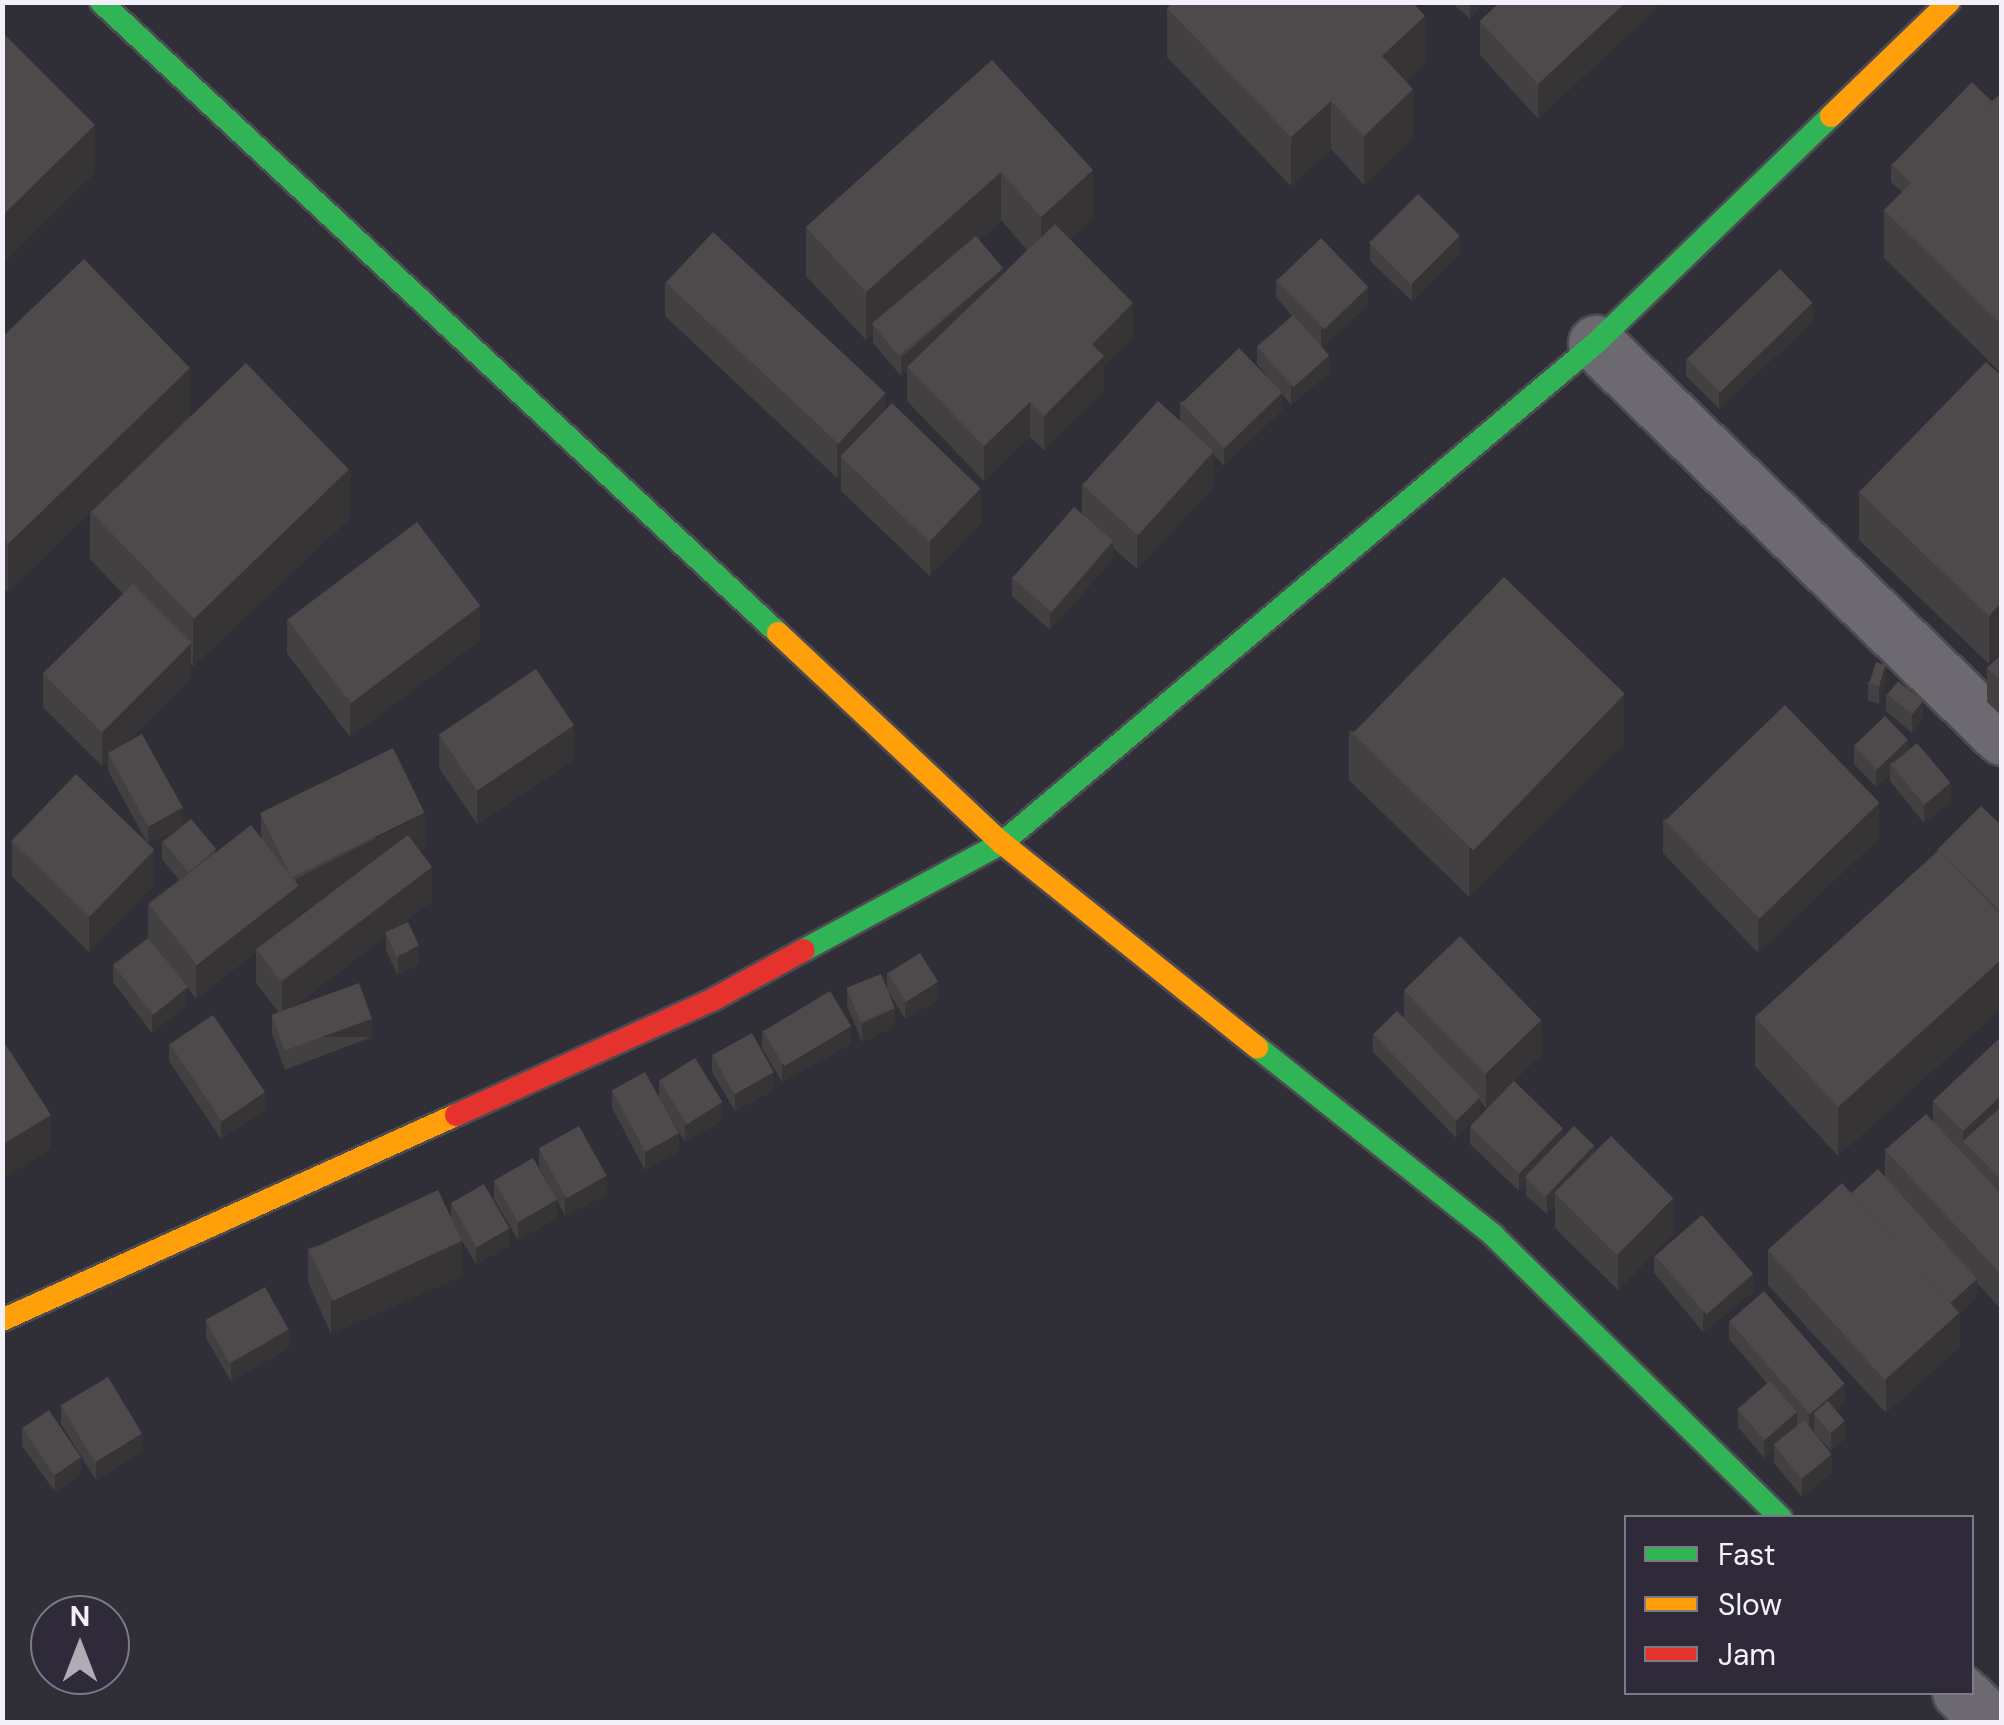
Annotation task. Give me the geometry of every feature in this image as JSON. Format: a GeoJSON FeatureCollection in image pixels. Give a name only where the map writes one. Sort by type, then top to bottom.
{"type":"FeatureCollection","features":[{"type":"Feature","properties":{"kind":"main road"},"geometry":{"type":"LineString","coordinates":[[101,2],[1002,843],[1493,1236],[1778,1515]]}},
{"type":"Feature","properties":{"kind":"main road"},"geometry":{"type":"LineString","coordinates":[[2,1320],[714,999],[1002,843],[1596,343],[1949,2]]}},
{"type":"Feature","properties":{"kind":"street"},"geometry":{"type":"LineString","coordinates":[[1596,343],[2002,738]]}},
{"type":"Feature","properties":{"kind":"street"},"geometry":{"type":"LineString","coordinates":[[1963,1695],[1991,1722]]}},
{"type":"Feature","properties":{"kind":"building"},"geometry":{"type":"Polygon","coordinates":[[[1173,2],[1412,2],[1425,16],[1382,56],[1413,89],[1364,136],[1331,101],[1291,137],[1167,8],[1173,2]]]}},
{"type":"Feature","properties":{"kind":"building"},"geometry":{"type":"Polygon","coordinates":[[[1500,2],[1626,2],[1538,84],[1480,21],[1500,2]]]}},
{"type":"Feature","properties":{"kind":"building"},"geometry":{"type":"Polygon","coordinates":[[[2,35],[95,125],[2,216],[2,35]]]}},
{"type":"Feature","properties":{"kind":"building"},"geometry":{"type":"Polygon","coordinates":[[[992,60],[1093,170],[1041,217],[1001,172],[866,292],[806,227],[992,60]]]}},
{"type":"Feature","properties":{"kind":"building"},"geometry":{"type":"Polygon","coordinates":[[[1972,82],[1992,101],[1912,184],[1892,165],[1972,82]]]}},
{"type":"Feature","properties":{"kind":"building"},"geometry":{"type":"Polygon","coordinates":[[[2002,92],[2002,325],[1884,210],[2002,92]]]}},
{"type":"Feature","properties":{"kind":"building"},"geometry":{"type":"Polygon","coordinates":[[[1418,194],[1460,236],[1411,285],[1369,243],[1418,194]]]}},
{"type":"Feature","properties":{"kind":"building"},"geometry":{"type":"Polygon","coordinates":[[[1055,224],[1133,303],[1092,344],[1104,356],[1044,416],[1030,402],[984,446],[907,367],[1055,224]]]}},
{"type":"Feature","properties":{"kind":"building"},"geometry":{"type":"Polygon","coordinates":[[[713,232],[886,393],[839,443],[666,282],[713,232]]]}},
{"type":"Feature","properties":{"kind":"building"},"geometry":{"type":"Polygon","coordinates":[[[976,236],[1003,268],[899,356],[872,323],[976,236]]]}},
{"type":"Feature","properties":{"kind":"building"},"geometry":{"type":"Polygon","coordinates":[[[1321,238],[1368,287],[1324,329],[1277,280],[1321,238]]]}},
{"type":"Feature","properties":{"kind":"building"},"geometry":{"type":"Polygon","coordinates":[[[84,259],[190,368],[8,544],[2,538],[2,337],[84,259]]]}},
{"type":"Feature","properties":{"kind":"building"},"geometry":{"type":"Polygon","coordinates":[[[1780,269],[1813,303],[1720,392],[1687,359],[1780,269]]]}},
{"type":"Feature","properties":{"kind":"building"},"geometry":{"type":"Polygon","coordinates":[[[1293,315],[1329,355],[1293,387],[1257,347],[1293,315]]]}},
{"type":"Feature","properties":{"kind":"building"},"geometry":{"type":"Polygon","coordinates":[[[1239,348],[1282,393],[1225,448],[1181,404],[1239,348]]]}},
{"type":"Feature","properties":{"kind":"building"},"geometry":{"type":"Polygon","coordinates":[[[1986,362],[2002,376],[2002,602],[1989,616],[1859,492],[1986,362]]]}},
{"type":"Feature","properties":{"kind":"building"},"geometry":{"type":"Polygon","coordinates":[[[246,363],[349,469],[194,619],[91,512],[246,363]]]}},
{"type":"Feature","properties":{"kind":"building"},"geometry":{"type":"Polygon","coordinates":[[[1158,401],[1214,451],[1138,535],[1082,485],[1158,401]]]}},
{"type":"Feature","properties":{"kind":"building"},"geometry":{"type":"Polygon","coordinates":[[[892,403],[980,488],[929,542],[841,456],[892,403]]]}},
{"type":"Feature","properties":{"kind":"building"},"geometry":{"type":"Polygon","coordinates":[[[1074,507],[1113,541],[1052,612],[1012,578],[1074,507]]]}},
{"type":"Feature","properties":{"kind":"building"},"geometry":{"type":"Polygon","coordinates":[[[417,522],[480,606],[351,703],[288,619],[417,522]]]}},
{"type":"Feature","properties":{"kind":"building"},"geometry":{"type":"Polygon","coordinates":[[[1504,577],[1625,694],[1473,851],[1353,734],[1504,577]]]}},
{"type":"Feature","properties":{"kind":"building"},"geometry":{"type":"Polygon","coordinates":[[[133,584],[192,643],[102,732],[43,674],[133,584]]]}},
{"type":"Feature","properties":{"kind":"building"},"geometry":{"type":"Polygon","coordinates":[[[2002,654],[2002,682],[1987,668],[2002,654]]]}},
{"type":"Feature","properties":{"kind":"building"},"geometry":{"type":"Polygon","coordinates":[[[1876,662],[1886,665],[1879,686],[1870,683],[1876,662]]]}},
{"type":"Feature","properties":{"kind":"building"},"geometry":{"type":"Polygon","coordinates":[[[536,669],[574,725],[477,791],[439,734],[536,669]]]}},
{"type":"Feature","properties":{"kind":"building"},"geometry":{"type":"Polygon","coordinates":[[[1898,681],[1923,701],[1912,714],[1887,694],[1898,681]]]}},
{"type":"Feature","properties":{"kind":"building"},"geometry":{"type":"Polygon","coordinates":[[[1785,705],[1879,803],[1759,919],[1665,821],[1785,705]]]}},
{"type":"Feature","properties":{"kind":"building"},"geometry":{"type":"Polygon","coordinates":[[[1885,716],[1908,740],[1877,770],[1854,746],[1885,716]]]}},
{"type":"Feature","properties":{"kind":"building"},"geometry":{"type":"Polygon","coordinates":[[[142,734],[183,807],[149,826],[108,753],[142,734]]]}},
{"type":"Feature","properties":{"kind":"building"},"geometry":{"type":"Polygon","coordinates":[[[1917,743],[1950,783],[1924,805],[1891,765],[1917,743]]]}},
{"type":"Feature","properties":{"kind":"building"},"geometry":{"type":"Polygon","coordinates":[[[393,748],[425,813],[292,878],[260,813],[393,748]]]}},
{"type":"Feature","properties":{"kind":"building"},"geometry":{"type":"Polygon","coordinates":[[[76,774],[154,850],[90,917],[11,841],[76,774]]]}},
{"type":"Feature","properties":{"kind":"building"},"geometry":{"type":"Polygon","coordinates":[[[1981,806],[2002,826],[2002,913],[1937,850],[1981,806]]]}},
{"type":"Feature","properties":{"kind":"building"},"geometry":{"type":"Polygon","coordinates":[[[191,819],[216,849],[188,872],[163,842],[191,819]]]}},
{"type":"Feature","properties":{"kind":"building"},"geometry":{"type":"Polygon","coordinates":[[[251,825],[298,886],[197,965],[149,904],[251,825]]]}},
{"type":"Feature","properties":{"kind":"building"},"geometry":{"type":"Polygon","coordinates":[[[408,835],[432,867],[280,981],[256,949],[408,835]]]}},
{"type":"Feature","properties":{"kind":"building"},"geometry":{"type":"Polygon","coordinates":[[[1939,850],[2002,917],[2002,959],[1838,1107],[1755,1017],[1939,850]]]}},
{"type":"Feature","properties":{"kind":"building"},"geometry":{"type":"Polygon","coordinates":[[[408,922],[419,946],[396,956],[385,933],[408,922]]]}},
{"type":"Feature","properties":{"kind":"building"},"geometry":{"type":"Polygon","coordinates":[[[1460,936],[1541,1020],[1485,1074],[1404,990],[1460,936]]]}},
{"type":"Feature","properties":{"kind":"building"},"geometry":{"type":"Polygon","coordinates":[[[148,938],[188,987],[153,1015],[114,966],[148,938]]]}},
{"type":"Feature","properties":{"kind":"building"},"geometry":{"type":"Polygon","coordinates":[[[920,953],[938,982],[906,1002],[888,973],[920,953]]]}},
{"type":"Feature","properties":{"kind":"building"},"geometry":{"type":"Polygon","coordinates":[[[881,974],[895,1008],[861,1022],[847,988],[881,974]]]}},
{"type":"Feature","properties":{"kind":"building"},"geometry":{"type":"Polygon","coordinates":[[[359,983],[372,1019],[285,1051],[272,1015],[359,983]]]}},
{"type":"Feature","properties":{"kind":"building"},"geometry":{"type":"Polygon","coordinates":[[[830,991],[851,1026],[784,1066],[763,1031],[830,991]]]}},
{"type":"Feature","properties":{"kind":"building"},"geometry":{"type":"Polygon","coordinates":[[[1397,1011],[1480,1097],[1457,1120],[1373,1034],[1397,1011]]]}},
{"type":"Feature","properties":{"kind":"building"},"geometry":{"type":"Polygon","coordinates":[[[213,1015],[265,1092],[222,1121],[170,1044],[213,1015]]]}},
{"type":"Feature","properties":{"kind":"building"},"geometry":{"type":"Polygon","coordinates":[[[752,1033],[774,1072],[734,1094],[713,1055],[752,1033]]]}},
{"type":"Feature","properties":{"kind":"building"},"geometry":{"type":"Polygon","coordinates":[[[2002,1036],[2002,1095],[1963,1131],[1933,1101],[2002,1036]]]}},
{"type":"Feature","properties":{"kind":"building"},"geometry":{"type":"Polygon","coordinates":[[[2,1039],[51,1115],[2,1145],[2,1039]]]}},
{"type":"Feature","properties":{"kind":"building"},"geometry":{"type":"Polygon","coordinates":[[[695,1058],[723,1102],[687,1124],[659,1080],[695,1058]]]}},
{"type":"Feature","properties":{"kind":"building"},"geometry":{"type":"Polygon","coordinates":[[[645,1072],[679,1133],[646,1152],[612,1090],[645,1072]]]}},
{"type":"Feature","properties":{"kind":"building"},"geometry":{"type":"Polygon","coordinates":[[[1514,1081],[1563,1128],[1519,1174],[1470,1126],[1514,1081]]]}},
{"type":"Feature","properties":{"kind":"building"},"geometry":{"type":"Polygon","coordinates":[[[2002,1106],[2002,1181],[1963,1141],[2002,1106]]]}},
{"type":"Feature","properties":{"kind":"building"},"geometry":{"type":"Polygon","coordinates":[[[1926,1114],[2002,1195],[2000,1273],[1885,1150],[1926,1114]]]}},
{"type":"Feature","properties":{"kind":"building"},"geometry":{"type":"Polygon","coordinates":[[[579,1126],[607,1176],[566,1198],[539,1148],[579,1126]]]}},
{"type":"Feature","properties":{"kind":"building"},"geometry":{"type":"Polygon","coordinates":[[[1574,1126],[1594,1145],[1545,1197],[1525,1177],[1574,1126]]]}},
{"type":"Feature","properties":{"kind":"building"},"geometry":{"type":"Polygon","coordinates":[[[1611,1136],[1673,1198],[1617,1255],[1554,1193],[1611,1136]]]}},
{"type":"Feature","properties":{"kind":"building"},"geometry":{"type":"Polygon","coordinates":[[[533,1158],[557,1200],[518,1222],[494,1180],[533,1158]]]}},
{"type":"Feature","properties":{"kind":"building"},"geometry":{"type":"Polygon","coordinates":[[[1878,1169],[1977,1279],[1950,1303],[1851,1193],[1878,1169]]]}},
{"type":"Feature","properties":{"kind":"building"},"geometry":{"type":"Polygon","coordinates":[[[1842,1183],[1959,1313],[1885,1380],[1768,1250],[1842,1183]]]}},
{"type":"Feature","properties":{"kind":"building"},"geometry":{"type":"Polygon","coordinates":[[[484,1184],[510,1228],[477,1247],[451,1203],[484,1184]]]}},
{"type":"Feature","properties":{"kind":"building"},"geometry":{"type":"Polygon","coordinates":[[[438,1190],[462,1241],[333,1301],[309,1250],[438,1190]]]}},
{"type":"Feature","properties":{"kind":"building"},"geometry":{"type":"Polygon","coordinates":[[[1702,1215],[1753,1274],[1706,1315],[1655,1256],[1702,1215]]]}},
{"type":"Feature","properties":{"kind":"building"},"geometry":{"type":"Polygon","coordinates":[[[265,1287],[289,1330],[229,1363],[206,1320],[265,1287]]]}},
{"type":"Feature","properties":{"kind":"building"},"geometry":{"type":"Polygon","coordinates":[[[1764,1291],[1845,1384],[1810,1414],[1729,1321],[1764,1291]]]}},
{"type":"Feature","properties":{"kind":"building"},"geometry":{"type":"Polygon","coordinates":[[[108,1377],[142,1434],[95,1462],[61,1405],[108,1377]]]}},
{"type":"Feature","properties":{"kind":"building"},"geometry":{"type":"Polygon","coordinates":[[[1770,1381],[1797,1412],[1764,1440],[1738,1409],[1770,1381]]]}},
{"type":"Feature","properties":{"kind":"building"},"geometry":{"type":"Polygon","coordinates":[[[1828,1401],[1845,1421],[1830,1433],[1813,1413],[1828,1401]]]}},
{"type":"Feature","properties":{"kind":"building"},"geometry":{"type":"Polygon","coordinates":[[[49,1410],[81,1457],[54,1475],[22,1428],[49,1410]]]}},
{"type":"Feature","properties":{"kind":"building"},"geometry":{"type":"Polygon","coordinates":[[[1804,1420],[1832,1454],[1801,1479],[1774,1445],[1804,1420]]]}},
{"type":"Feature","properties":{"kind":"traffic: fast"},"geometry":{"type":"LineString","coordinates":[[101,2],[778,633]]}},
{"type":"Feature","properties":{"kind":"traffic: fast"},"geometry":{"type":"LineString","coordinates":[[804,950],[1002,843],[1596,343],[1831,116]]}},
{"type":"Feature","properties":{"kind":"traffic: fast"},"geometry":{"type":"LineString","coordinates":[[1257,1047],[1493,1235],[1778,1515]]}},
{"type":"Feature","properties":{"kind":"traffic: slow"},"geometry":{"type":"LineString","coordinates":[[1831,116],[1949,2]]}},
{"type":"Feature","properties":{"kind":"traffic: slow"},"geometry":{"type":"LineString","coordinates":[[778,633],[1002,843],[1257,1047]]}},
{"type":"Feature","properties":{"kind":"traffic: slow"},"geometry":{"type":"LineString","coordinates":[[2,1320],[456,1115]]}},
{"type":"Feature","properties":{"kind":"traffic: jam"},"geometry":{"type":"LineString","coordinates":[[456,1115],[714,999],[804,950]]}}]}
